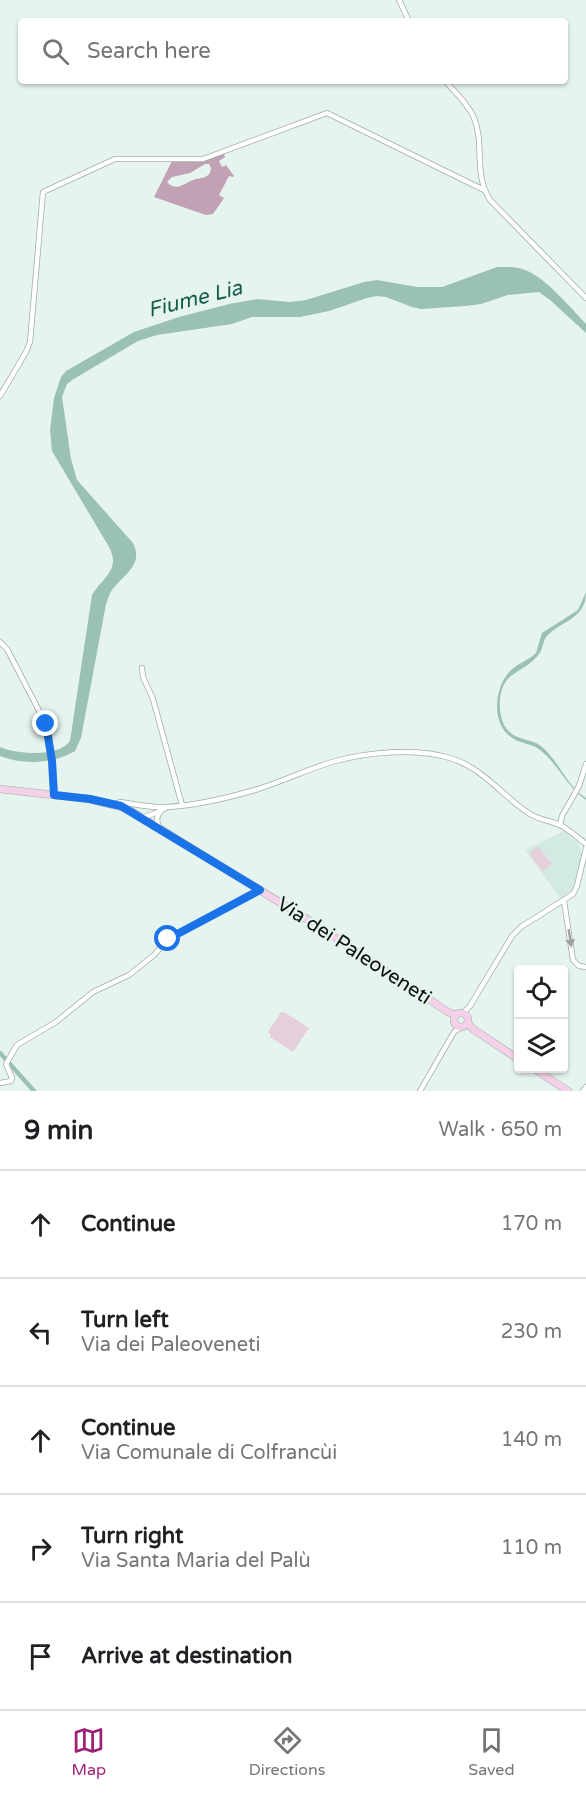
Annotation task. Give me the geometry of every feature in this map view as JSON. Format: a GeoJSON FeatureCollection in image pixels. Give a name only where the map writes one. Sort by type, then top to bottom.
{"type":"FeatureCollection","features":[{"type":"Feature","properties":{"kind":"main road","name":"Via dei Paleoveneti"},"geometry":{"type":"LineString","coordinates":[[0,789],[90,799],[114,804],[139,816],[315,924],[514,1056]]}},
{"type":"Feature","properties":{"kind":"main road"},"geometry":{"type":"LineString","coordinates":[[541,1073],[568,1091]]}},
{"type":"Feature","properties":{"kind":"street"},"geometry":{"type":"LineString","coordinates":[[399,0],[408,18]]}},
{"type":"Feature","properties":{"kind":"street"},"geometry":{"type":"LineString","coordinates":[[448,84],[474,118],[478,136],[480,175],[484,190],[496,207],[586,298]]}},
{"type":"Feature","properties":{"kind":"street"},"geometry":{"type":"LineString","coordinates":[[0,396],[30,342],[43,192],[115,159],[203,159],[327,113],[484,190]]}},
{"type":"Feature","properties":{"kind":"street"},"geometry":{"type":"LineString","coordinates":[[0,642],[7,649],[46,724],[52,761],[54,795]]}},
{"type":"Feature","properties":{"kind":"street"},"geometry":{"type":"LineString","coordinates":[[142,669],[143,677],[153,699],[182,805]]}},
{"type":"Feature","properties":{"kind":"street"},"geometry":{"type":"LineString","coordinates":[[139,816],[165,808],[254,790],[331,762],[353,757],[411,752],[427,753],[455,760],[484,776],[529,814],[560,825],[586,846],[581,880],[575,890],[564,901],[521,927],[512,936],[420,1091]]}},
{"type":"Feature","properties":{"kind":"street"},"geometry":{"type":"LineString","coordinates":[[560,825],[562,816],[579,786],[586,764]]}},
{"type":"Feature","properties":{"kind":"street"},"geometry":{"type":"LineString","coordinates":[[114,804],[120,802],[165,808]]}},
{"type":"Feature","properties":{"kind":"street"},"geometry":{"type":"LineString","coordinates":[[139,816],[150,806]]}},
{"type":"Feature","properties":{"kind":"street"},"geometry":{"type":"LineString","coordinates":[[161,830],[157,824],[157,818],[165,808]]}},
{"type":"Feature","properties":{"kind":"street"},"geometry":{"type":"LineString","coordinates":[[0,1083],[11,1081],[11,1072],[6,1064],[17,1045],[56,1022],[93,992],[129,975],[154,955],[168,939],[260,890]]}},
{"type":"Feature","properties":{"kind":"street"},"geometry":{"type":"LineString","coordinates":[[564,901],[573,960],[579,966],[586,967]]}},
{"type":"Feature","properties":{"kind":"street"},"geometry":{"type":"LineString","coordinates":[[583,1091],[586,1087]]}},
{"type":"Feature","properties":{"kind":"shaded area"},"geometry":{"type":"Polygon","coordinates":[[[223,151],[225,157],[219,161],[222,167],[226,165],[234,176],[229,176],[219,195],[224,198],[213,214],[206,215],[154,197],[173,159],[198,159],[223,151]],[[209,164],[190,173],[172,177],[167,182],[177,187],[205,177],[210,172],[209,164]]]}},
{"type":"Feature","properties":{"kind":"shaded area"},"geometry":{"type":"Polygon","coordinates":[[[497,267],[511,267],[533,273],[586,324],[586,333],[539,292],[508,295],[481,304],[421,309],[377,296],[329,311],[300,317],[252,317],[232,324],[157,335],[138,341],[67,384],[62,397],[71,459],[77,480],[133,543],[136,557],[131,569],[111,592],[106,604],[81,738],[75,751],[57,759],[38,762],[18,761],[0,756],[0,747],[36,753],[56,750],[70,741],[92,595],[112,568],[112,555],[109,547],[52,451],[50,430],[54,398],[61,377],[66,371],[134,332],[229,304],[257,299],[290,302],[306,300],[377,280],[417,287],[442,287],[497,267]]]}},
{"type":"Feature","properties":{"kind":"shaded area"},"geometry":{"type":"Polygon","coordinates":[[[586,592],[585,601],[578,613],[549,634],[536,657],[506,681],[501,694],[500,708],[506,728],[514,735],[541,746],[586,800],[573,789],[540,750],[514,739],[505,731],[500,723],[497,705],[501,687],[510,671],[536,653],[542,633],[578,610],[586,592]]]}},
{"type":"Feature","properties":{"kind":"shaded area"},"geometry":{"type":"Polygon","coordinates":[[[564,831],[578,843],[582,854],[573,888],[561,899],[525,850],[564,831]]]}},
{"type":"Feature","properties":{"kind":"shaded area"},"geometry":{"type":"Polygon","coordinates":[[[538,846],[552,864],[543,871],[529,854],[538,846]]]}},
{"type":"Feature","properties":{"kind":"shaded area"},"geometry":{"type":"Polygon","coordinates":[[[281,1012],[309,1028],[293,1052],[270,1037],[268,1032],[281,1012]]]}},
{"type":"Feature","properties":{"kind":"waterway"},"geometry":{"type":"LineString","coordinates":[[0,1053],[34,1091]]}},
{"type":"Feature","properties":{"kind":"route"},"geometry":{"type":"LineString","coordinates":[[46,724],[52,761],[54,795],[90,799],[126,808],[260,890],[168,939]]}},
{"type":"Feature","properties":{"kind":"water label","name":"Fiume Lia"},"geometry":{"type":"Point","coordinates":[195,299]}}]}
